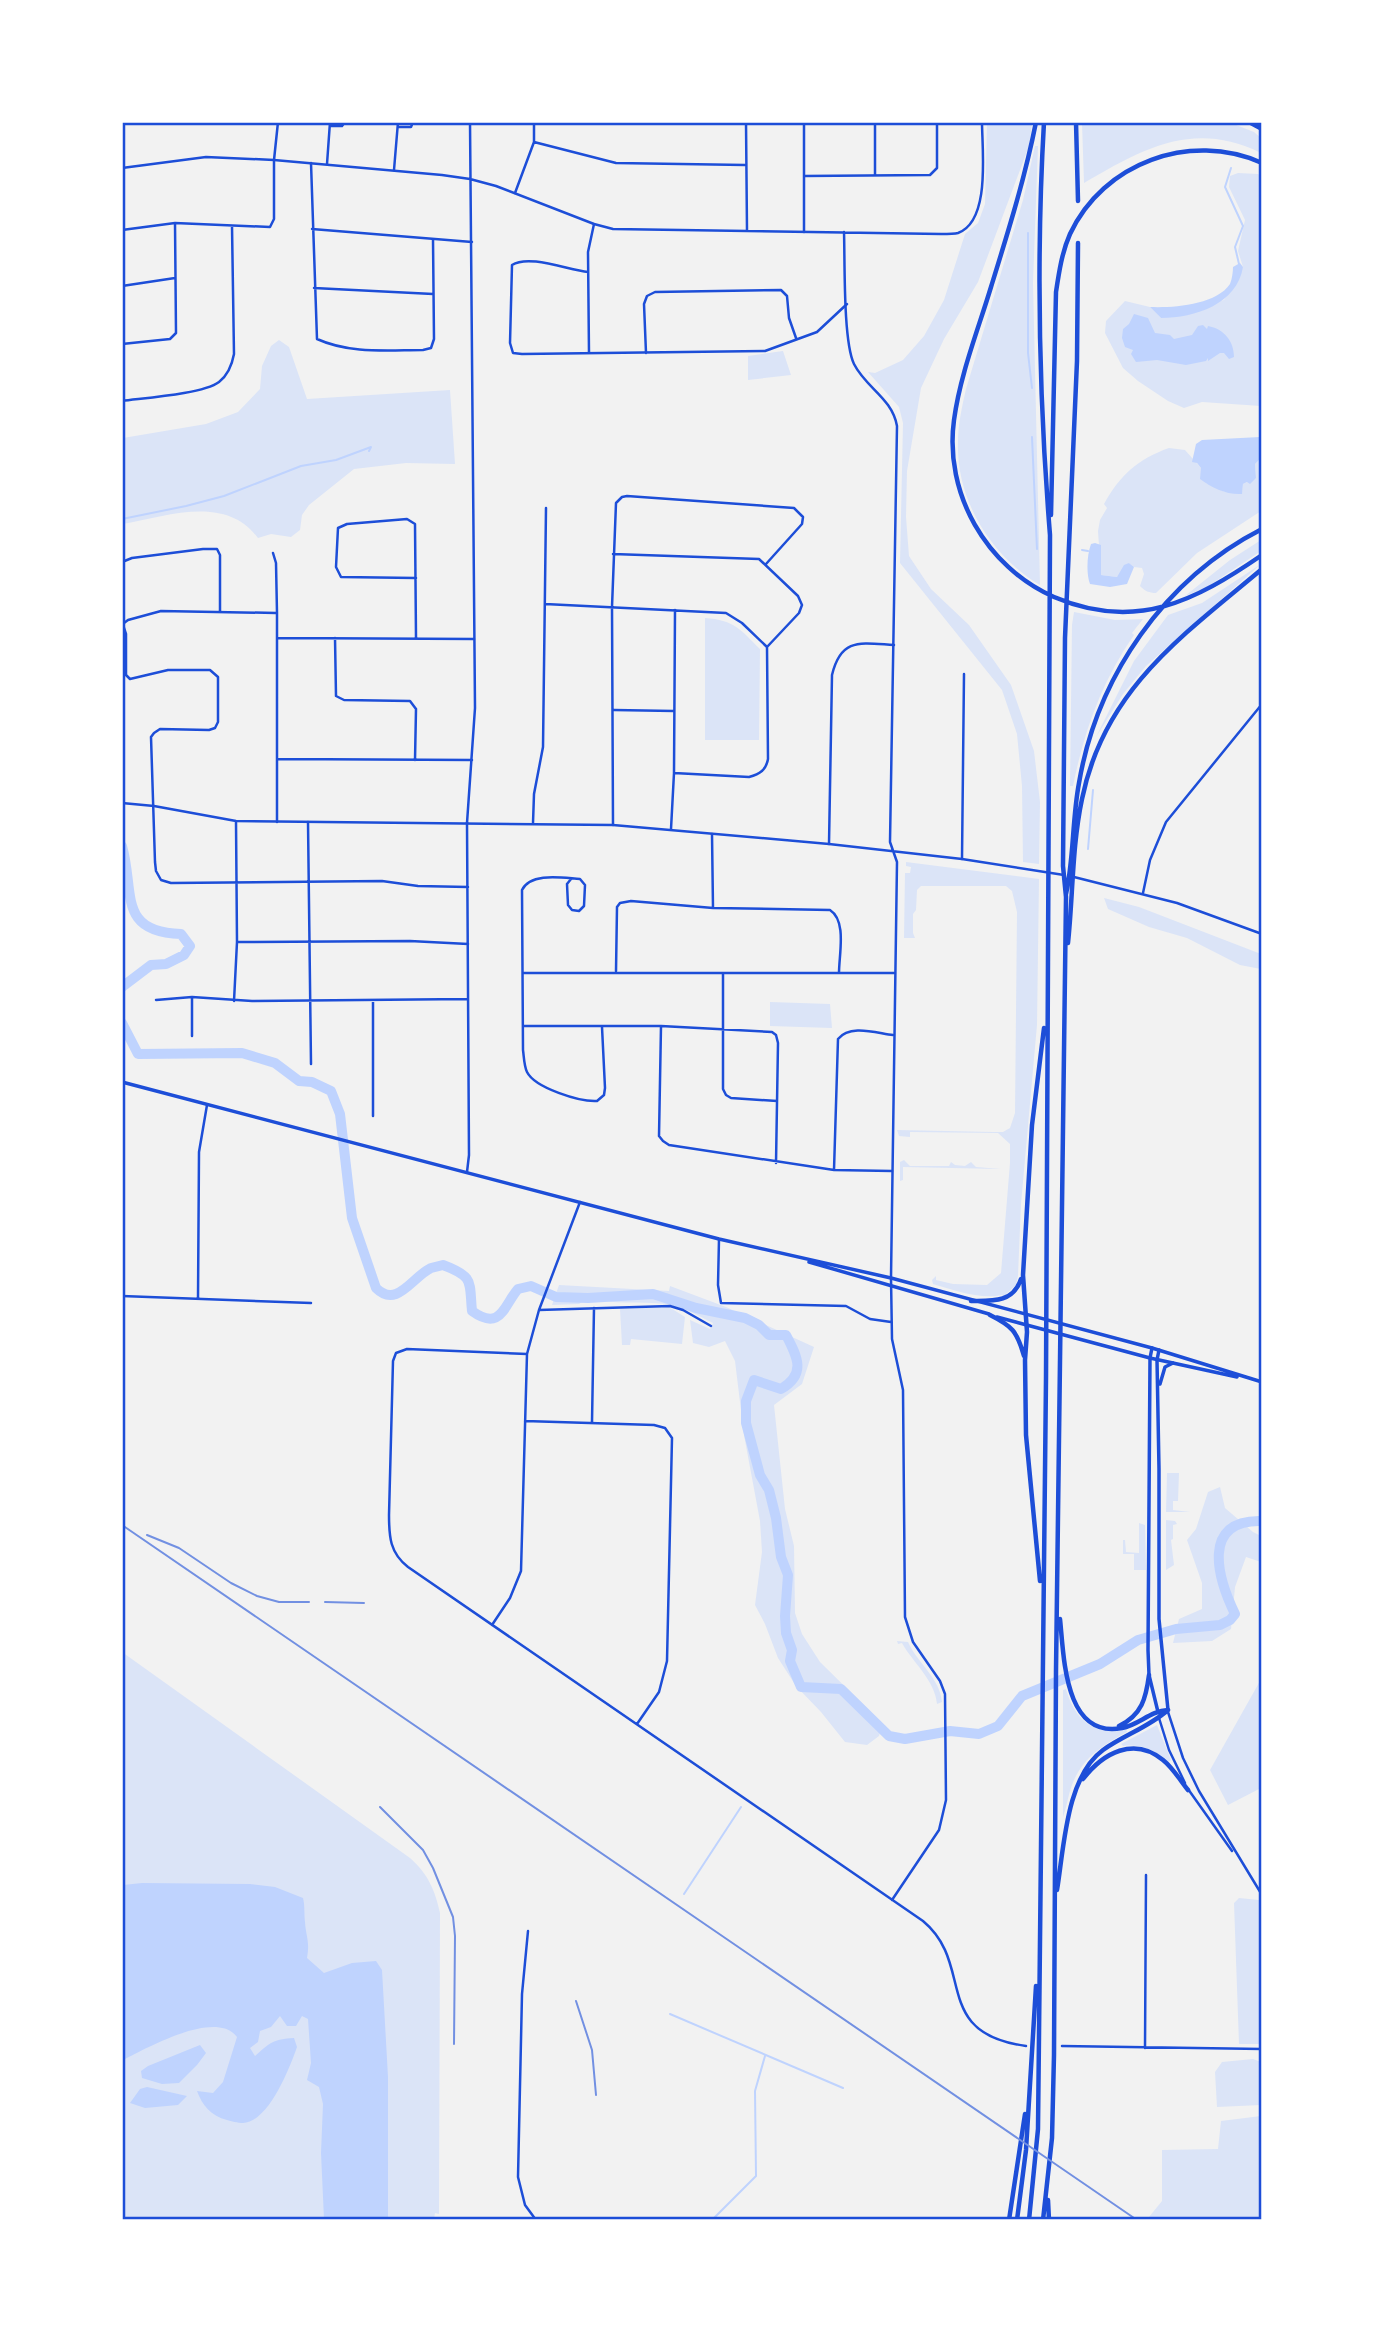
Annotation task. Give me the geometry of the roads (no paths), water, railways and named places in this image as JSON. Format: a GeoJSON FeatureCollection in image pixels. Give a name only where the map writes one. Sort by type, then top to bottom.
{"type":"FeatureCollection","features":[{"type":"Feature","properties":{"kind":"highway"},"geometry":{"type":"LineString","coordinates":[[1035,122],[1016,205],[957,403],[953,447],[958,484],[975,527],[1005,564],[1037,588],[1076,604],[1113,611],[1148,610],[1180,603],[1212,589],[1262,555]]}},
{"type":"Feature","properties":{"kind":"highway"},"geometry":{"type":"LineString","coordinates":[[1044,122],[1040,342],[1050,535]]}},
{"type":"Feature","properties":{"kind":"highway"},"geometry":{"type":"LineString","coordinates":[[1076,122],[1078,201]]}},
{"type":"Feature","properties":{"kind":"highway"},"geometry":{"type":"LineString","coordinates":[[1250,122],[1262,129]]}},
{"type":"Feature","properties":{"kind":"highway"},"geometry":{"type":"LineString","coordinates":[[1029,2220],[1038,2129],[1050,535],[1056,292],[1062,255],[1076,223],[1112,181],[1149,159],[1181,151],[1208,150],[1236,154],[1262,163]]}},
{"type":"Feature","properties":{"kind":"highway"},"geometry":{"type":"LineString","coordinates":[[1065,974],[1068,885],[1063,866],[1066,627],[1077,361],[1078,243]]}},
{"type":"Feature","properties":{"kind":"highway"},"geometry":{"type":"LineString","coordinates":[[1073,869],[1077,794],[1087,748],[1107,690],[1155,616],[1180,589],[1219,555],[1262,528]]}},
{"type":"Feature","properties":{"kind":"highway"},"geometry":{"type":"LineString","coordinates":[[1049,2220],[1066,897],[1073,869],[1083,792],[1096,751],[1116,710],[1137,681],[1168,649],[1262,569]]}},
{"type":"Feature","properties":{"kind":"highway"},"geometry":{"type":"LineString","coordinates":[[1042,1599],[1026,1435],[1023,1275],[1031,1138],[1046,1013]]}},
{"type":"Feature","properties":{"kind":"highway"},"geometry":{"type":"LineString","coordinates":[[971,1301],[1001,1301],[1014,1293],[1023,1275]]}},
{"type":"Feature","properties":{"kind":"highway"},"geometry":{"type":"LineString","coordinates":[[990,1315],[1010,1325],[1019,1340],[1025,1360]]}},
{"type":"Feature","properties":{"kind":"highway"},"geometry":{"type":"LineString","coordinates":[[1058,1604],[1069,1688],[1085,1717],[1099,1726],[1123,1728],[1157,1710],[1168,1710]]}},
{"type":"Feature","properties":{"kind":"highway"},"geometry":{"type":"LineString","coordinates":[[1115,1728],[1130,1721],[1139,1712],[1149,1675]]}},
{"type":"Feature","properties":{"kind":"highway"},"geometry":{"type":"LineString","coordinates":[[1055,1905],[1070,1810],[1088,1764],[1101,1752],[1168,1710]]}},
{"type":"Feature","properties":{"kind":"highway"},"geometry":{"type":"LineString","coordinates":[[1077,1788],[1097,1761],[1128,1748],[1156,1756],[1168,1765],[1188,1790]]}},
{"type":"Feature","properties":{"kind":"highway"},"geometry":{"type":"LineString","coordinates":[[1017,2220],[1039,1954]]}},
{"type":"Feature","properties":{"kind":"highway"},"geometry":{"type":"LineString","coordinates":[[1009,2220],[1023,2150]]}},
{"type":"Feature","properties":{"kind":"highway"},"geometry":{"type":"LineString","coordinates":[[1043,2220],[1048,2189]]}},
{"type":"Feature","properties":{"kind":"main road"},"geometry":{"type":"LineString","coordinates":[[122,1082],[719,1239],[891,1278],[1152,1348],[1262,1382]]}},
{"type":"Feature","properties":{"kind":"main road"},"geometry":{"type":"LineString","coordinates":[[780,1253],[891,1287],[1157,1360],[1252,1379]]}},
{"type":"Feature","properties":{"kind":"main road"},"geometry":{"type":"LineString","coordinates":[[1152,1348],[1148,1650],[1149,1675],[1159,1718]]}},
{"type":"Feature","properties":{"kind":"main road"},"geometry":{"type":"LineString","coordinates":[[1158,1350],[1159,1619],[1168,1710]]}},
{"type":"Feature","properties":{"kind":"main road"},"geometry":{"type":"LineString","coordinates":[[1158,1390],[1166,1367],[1173,1363]]}},
{"type":"Feature","properties":{"kind":"street"},"geometry":{"type":"LineString","coordinates":[[122,230],[175,223],[266,227],[273,224],[274,160],[278,122]]}},
{"type":"Feature","properties":{"kind":"street"},"geometry":{"type":"LineString","coordinates":[[327,164],[330,124],[342,126],[345,122]]}},
{"type":"Feature","properties":{"kind":"street"},"geometry":{"type":"LineString","coordinates":[[394,170],[398,125],[411,127],[413,122]]}},
{"type":"Feature","properties":{"kind":"street"},"geometry":{"type":"LineString","coordinates":[[467,1172],[467,823],[472,760],[474,639],[470,122]]}},
{"type":"Feature","properties":{"kind":"street"},"geometry":{"type":"LineString","coordinates":[[515,193],[534,142],[534,122]]}},
{"type":"Feature","properties":{"kind":"street"},"geometry":{"type":"LineString","coordinates":[[746,122],[747,231]]}},
{"type":"Feature","properties":{"kind":"street"},"geometry":{"type":"LineString","coordinates":[[804,122],[804,232]]}},
{"type":"Feature","properties":{"kind":"street"},"geometry":{"type":"LineString","coordinates":[[875,122],[875,175]]}},
{"type":"Feature","properties":{"kind":"street"},"geometry":{"type":"LineString","coordinates":[[804,176],[933,174],[937,164],[937,122]]}},
{"type":"Feature","properties":{"kind":"street"},"geometry":{"type":"LineString","coordinates":[[122,168],[206,157],[327,164],[470,178],[613,229],[941,234],[958,233],[969,225],[979,208],[982,122]]}},
{"type":"Feature","properties":{"kind":"street"},"geometry":{"type":"LineString","coordinates":[[534,142],[616,163],[746,165]]}},
{"type":"Feature","properties":{"kind":"street"},"geometry":{"type":"LineString","coordinates":[[311,163],[317,339],[346,349],[431,348],[434,339],[433,239]]}},
{"type":"Feature","properties":{"kind":"street"},"geometry":{"type":"LineString","coordinates":[[122,344],[173,336],[176,329],[175,223]]}},
{"type":"Feature","properties":{"kind":"street"},"geometry":{"type":"LineString","coordinates":[[589,353],[588,272],[594,224]]}},
{"type":"Feature","properties":{"kind":"street"},"geometry":{"type":"LineString","coordinates":[[122,401],[204,389],[220,381],[227,373],[234,354],[232,226]]}},
{"type":"Feature","properties":{"kind":"street"},"geometry":{"type":"LineString","coordinates":[[313,229],[472,242]]}},
{"type":"Feature","properties":{"kind":"street"},"geometry":{"type":"LineString","coordinates":[[844,233],[853,360],[861,375],[888,403],[895,415],[897,426],[890,833],[890,845],[897,862],[891,1322],[903,1390],[905,1617],[913,1642],[943,1687],[947,1721],[946,1800],[943,1819],[932,1843],[892,1900]]}},
{"type":"Feature","properties":{"kind":"street"},"geometry":{"type":"LineString","coordinates":[[588,272],[537,262],[519,262],[512,265],[511,349],[517,354],[765,351],[817,332],[847,304]]}},
{"type":"Feature","properties":{"kind":"street"},"geometry":{"type":"LineString","coordinates":[[122,286],[176,278]]}},
{"type":"Feature","properties":{"kind":"street"},"geometry":{"type":"LineString","coordinates":[[314,288],[433,294]]}},
{"type":"Feature","properties":{"kind":"street"},"geometry":{"type":"LineString","coordinates":[[646,353],[644,304],[647,296],[655,292],[781,290],[787,296],[789,318],[797,339]]}},
{"type":"Feature","properties":{"kind":"street"},"geometry":{"type":"LineString","coordinates":[[613,825],[614,508],[622,497],[794,508],[803,517],[803,524],[766,564]]}},
{"type":"Feature","properties":{"kind":"street"},"geometry":{"type":"LineString","coordinates":[[533,823],[534,794],[543,747],[546,508]]}},
{"type":"Feature","properties":{"kind":"street"},"geometry":{"type":"LineString","coordinates":[[416,578],[341,577],[336,567],[338,528],[347,524],[411,519],[416,528],[416,578],[416,638]]}},
{"type":"Feature","properties":{"kind":"street"},"geometry":{"type":"LineString","coordinates":[[122,562],[132,558],[213,548],[217,550],[220,555],[220,611]]}},
{"type":"Feature","properties":{"kind":"street"},"geometry":{"type":"LineString","coordinates":[[273,553],[276,563],[277,613],[277,822]]}},
{"type":"Feature","properties":{"kind":"street"},"geometry":{"type":"LineString","coordinates":[[613,554],[759,559],[798,596],[802,604],[799,614],[767,647]]}},
{"type":"Feature","properties":{"kind":"street"},"geometry":{"type":"LineString","coordinates":[[545,604],[726,613],[742,622],[767,647],[768,759],[765,768],[758,775],[749,777],[674,774]]}},
{"type":"Feature","properties":{"kind":"street"},"geometry":{"type":"LineString","coordinates":[[671,829],[675,610]]}},
{"type":"Feature","properties":{"kind":"street"},"geometry":{"type":"LineString","coordinates":[[277,613],[161,611],[123,622],[127,644],[126,675],[130,679],[168,670],[210,670],[218,677],[218,722],[215,728],[160,729],[151,737],[156,872],[161,880],[171,883],[382,881],[418,886],[468,887]]}},
{"type":"Feature","properties":{"kind":"street"},"geometry":{"type":"LineString","coordinates":[[277,638],[474,639]]}},
{"type":"Feature","properties":{"kind":"street"},"geometry":{"type":"LineString","coordinates":[[335,638],[336,696],[344,700],[410,701],[414,704],[415,760]]}},
{"type":"Feature","properties":{"kind":"street"},"geometry":{"type":"LineString","coordinates":[[830,844],[832,675],[835,664],[845,649],[853,645],[894,645]]}},
{"type":"Feature","properties":{"kind":"street"},"geometry":{"type":"LineString","coordinates":[[962,859],[964,674]]}},
{"type":"Feature","properties":{"kind":"street"},"geometry":{"type":"LineString","coordinates":[[1143,893],[1150,860],[1169,818],[1262,704]]}},
{"type":"Feature","properties":{"kind":"street"},"geometry":{"type":"LineString","coordinates":[[614,710],[674,712]]}},
{"type":"Feature","properties":{"kind":"street"},"geometry":{"type":"LineString","coordinates":[[278,760],[472,760]]}},
{"type":"Feature","properties":{"kind":"street"},"geometry":{"type":"LineString","coordinates":[[122,803],[236,821],[613,825],[893,851],[1047,872],[1143,893],[1196,909],[1262,934]]}},
{"type":"Feature","properties":{"kind":"street"},"geometry":{"type":"LineString","coordinates":[[234,1001],[237,942],[236,821]]}},
{"type":"Feature","properties":{"kind":"street"},"geometry":{"type":"LineString","coordinates":[[308,822],[311,1064]]}},
{"type":"Feature","properties":{"kind":"street"},"geometry":{"type":"LineString","coordinates":[[712,833],[713,908]]}},
{"type":"Feature","properties":{"kind":"street"},"geometry":{"type":"LineString","coordinates":[[572,879],[567,884],[568,905],[573,911],[579,911],[585,903],[585,885],[580,879],[572,879],[534,879],[524,886],[523,1050],[526,1070],[530,1076],[547,1087],[565,1095],[591,1102],[601,1099],[606,1088],[602,1027]]}},
{"type":"Feature","properties":{"kind":"street"},"geometry":{"type":"LineString","coordinates":[[616,973],[617,907],[620,903],[631,901],[713,908],[830,910],[836,914],[840,925],[839,973]]}},
{"type":"Feature","properties":{"kind":"street"},"geometry":{"type":"LineString","coordinates":[[237,942],[468,944]]}},
{"type":"Feature","properties":{"kind":"street"},"geometry":{"type":"LineString","coordinates":[[523,973],[894,972]]}},
{"type":"Feature","properties":{"kind":"street"},"geometry":{"type":"LineString","coordinates":[[723,973],[723,1089],[731,1098],[777,1101]]}},
{"type":"Feature","properties":{"kind":"street"},"geometry":{"type":"LineString","coordinates":[[156,1000],[192,997],[234,1001],[309,1002],[468,999]]}},
{"type":"Feature","properties":{"kind":"street"},"geometry":{"type":"LineString","coordinates":[[192,997],[192,1036]]}},
{"type":"Feature","properties":{"kind":"street"},"geometry":{"type":"LineString","coordinates":[[373,1000],[373,1116]]}},
{"type":"Feature","properties":{"kind":"street"},"geometry":{"type":"LineString","coordinates":[[523,1026],[661,1026],[766,1031],[776,1035],[776,1163]]}},
{"type":"Feature","properties":{"kind":"street"},"geometry":{"type":"LineString","coordinates":[[661,1026],[659,1136],[663,1142],[776,1163],[834,1170],[892,1171]]}},
{"type":"Feature","properties":{"kind":"street"},"geometry":{"type":"LineString","coordinates":[[834,1170],[838,1039],[851,1031],[893,1035]]}},
{"type":"Feature","properties":{"kind":"street"},"geometry":{"type":"LineString","coordinates":[[198,1299],[199,1152],[207,1105]]}},
{"type":"Feature","properties":{"kind":"street"},"geometry":{"type":"LineString","coordinates":[[492,1625],[510,1598],[521,1571],[527,1354],[539,1310],[580,1202]]}},
{"type":"Feature","properties":{"kind":"street"},"geometry":{"type":"LineString","coordinates":[[719,1239],[718,1285],[721,1303],[846,1306],[870,1319],[891,1322]]}},
{"type":"Feature","properties":{"kind":"street"},"geometry":{"type":"LineString","coordinates":[[122,1296],[311,1303]]}},
{"type":"Feature","properties":{"kind":"street"},"geometry":{"type":"LineString","coordinates":[[539,1310],[670,1306],[683,1310],[711,1326]]}},
{"type":"Feature","properties":{"kind":"street"},"geometry":{"type":"LineString","coordinates":[[592,1422],[594,1308]]}},
{"type":"Feature","properties":{"kind":"street"},"geometry":{"type":"LineString","coordinates":[[527,1354],[407,1349],[396,1353],[393,1361],[389,1539],[394,1552],[408,1567],[923,1921],[939,1936],[947,1954],[957,1997],[972,2022],[986,2035],[997,2040],[1026,2046]]}},
{"type":"Feature","properties":{"kind":"street"},"geometry":{"type":"LineString","coordinates":[[525,1421],[660,1425],[670,1432],[667,1661],[659,1692],[637,1724]]}},
{"type":"Feature","properties":{"kind":"street"},"geometry":{"type":"LineString","coordinates":[[1168,1710],[1183,1759],[1199,1791],[1262,1895]]}},
{"type":"Feature","properties":{"kind":"street"},"geometry":{"type":"LineString","coordinates":[[1159,1718],[1188,1790],[1243,1865]]}},
{"type":"Feature","properties":{"kind":"street"},"geometry":{"type":"LineString","coordinates":[[1145,2048],[1146,1875]]}},
{"type":"Feature","properties":{"kind":"street"},"geometry":{"type":"LineString","coordinates":[[528,1931],[522,1994],[518,2177],[525,2205],[536,2220]]}},
{"type":"Feature","properties":{"kind":"street"},"geometry":{"type":"LineString","coordinates":[[1062,2046],[1262,2049]]}},
{"type":"Feature","properties":{"kind":"water"},"geometry":{"type":"Polygon","coordinates":[[[1240,263],[1243,267],[1232,291],[1200,312],[1161,318],[1150,307],[1182,306],[1215,297],[1230,284],[1233,267],[1240,263]]]}},
{"type":"Feature","properties":{"kind":"water"},"geometry":{"type":"Polygon","coordinates":[[[1134,314],[1148,318],[1155,333],[1170,335],[1174,339],[1192,335],[1198,326],[1214,328],[1230,341],[1234,357],[1229,359],[1224,353],[1220,353],[1208,361],[1208,358],[1206,361],[1186,365],[1157,360],[1136,362],[1131,354],[1133,350],[1125,347],[1122,338],[1123,329],[1134,314]]]}},
{"type":"Feature","properties":{"kind":"water"},"geometry":{"type":"Polygon","coordinates":[[[1260,437],[1261,458],[1255,464],[1256,478],[1250,484],[1243,484],[1242,494],[1220,490],[1200,479],[1201,468],[1192,462],[1196,444],[1202,440],[1260,437]]]}},
{"type":"Feature","properties":{"kind":"water"},"geometry":{"type":"Polygon","coordinates":[[[1091,544],[1101,545],[1101,575],[1117,577],[1124,565],[1129,563],[1134,567],[1127,584],[1110,587],[1090,584],[1088,559],[1091,544]]]}},
{"type":"Feature","properties":{"kind":"water"},"geometry":{"type":"Polygon","coordinates":[[[250,1884],[275,1887],[303,1898],[307,1958],[324,1973],[352,1963],[376,1961],[382,1970],[388,2077],[388,2219],[324,2219],[321,2153],[323,2104],[319,2087],[307,2080],[311,2063],[308,2019],[302,2016],[296,2026],[287,2026],[280,2016],[271,2027],[260,2031],[258,2042],[250,2048],[255,2056],[281,2039],[294,2038],[297,2047],[284,2080],[270,2104],[261,2114],[243,2123],[212,2113],[204,2105],[197,2091],[213,2093],[223,2082],[237,2037],[227,2029],[214,2027],[181,2034],[123,2060],[123,1885],[250,1884]]]}},
{"type":"Feature","properties":{"kind":"water"},"geometry":{"type":"Polygon","coordinates":[[[200,2045],[206,2053],[179,2083],[162,2084],[142,2078],[141,2071],[148,2066],[200,2045]]]}},
{"type":"Feature","properties":{"kind":"water"},"geometry":{"type":"Polygon","coordinates":[[[147,2087],[187,2096],[178,2105],[145,2108],[130,2103],[140,2089],[147,2087]]]}},
{"type":"Feature","properties":{"kind":"waterway"},"geometry":{"type":"LineString","coordinates":[[1231,168],[1225,187],[1243,226],[1235,247],[1239,264]]}},
{"type":"Feature","properties":{"kind":"waterway"},"geometry":{"type":"LineString","coordinates":[[1028,233],[1028,353],[1032,388]]}},
{"type":"Feature","properties":{"kind":"waterway"},"geometry":{"type":"LineString","coordinates":[[1032,437],[1037,549]]}},
{"type":"Feature","properties":{"kind":"waterway"},"geometry":{"type":"LineString","coordinates":[[122,519],[224,496],[301,466],[336,460],[371,447],[369,451]]}},
{"type":"Feature","properties":{"kind":"waterway"},"geometry":{"type":"LineString","coordinates":[[1082,550],[1088,551]]}},
{"type":"Feature","properties":{"kind":"waterway"},"geometry":{"type":"LineString","coordinates":[[1088,849],[1093,790]]}},
{"type":"Feature","properties":{"kind":"waterway"},"geometry":{"type":"LineString","coordinates":[[122,846],[132,906],[138,917],[147,926],[161,932],[181,934],[190,946],[184,955],[166,964],[151,965],[122,987]]}},
{"type":"Feature","properties":{"kind":"waterway"},"geometry":{"type":"LineString","coordinates":[[122,1023],[138,1054],[242,1053],[275,1063],[299,1081],[312,1082],[331,1091],[340,1114],[352,1218],[376,1288],[384,1294],[398,1293],[424,1272],[443,1265],[465,1277],[470,1287],[472,1311],[489,1319],[501,1314],[518,1289],[531,1286],[556,1297],[653,1294],[696,1308],[745,1318],[759,1325],[769,1335],[786,1335],[794,1350],[797,1371],[781,1389],[754,1380],[746,1401],[746,1423],[760,1475],[769,1490],[781,1557],[788,1575],[785,1616],[786,1633],[792,1650],[790,1661],[801,1687],[841,1689],[889,1736],[905,1739],[950,1731],[979,1734],[998,1726],[1022,1696],[1100,1664],[1138,1640],[1176,1629],[1220,1625],[1230,1620],[1235,1614],[1220,1569],[1222,1540],[1229,1530],[1242,1523],[1262,1521]]}},
{"type":"Feature","properties":{"kind":"waterway"},"geometry":{"type":"LineString","coordinates":[[684,1894],[741,1807]]}},
{"type":"Feature","properties":{"kind":"waterway"},"geometry":{"type":"LineString","coordinates":[[670,2014],[843,2088]]}},
{"type":"Feature","properties":{"kind":"waterway"},"geometry":{"type":"LineString","coordinates":[[712,2220],[756,2176],[755,2091],[765,2056]]}},
{"type":"Feature","properties":{"kind":"railway"},"geometry":{"type":"LineString","coordinates":[[122,1525],[1137,2220]]}},
{"type":"Feature","properties":{"kind":"railway"},"geometry":{"type":"LineString","coordinates":[[147,1535],[179,1548],[231,1583],[257,1596],[279,1602],[309,1602]]}},
{"type":"Feature","properties":{"kind":"railway"},"geometry":{"type":"LineString","coordinates":[[325,1602],[364,1603]]}},
{"type":"Feature","properties":{"kind":"railway"},"geometry":{"type":"LineString","coordinates":[[380,1807],[423,1850],[453,1917],[454,2044]]}},
{"type":"Feature","properties":{"kind":"railway"},"geometry":{"type":"LineString","coordinates":[[576,2001],[592,2050],[596,2095]]}}]}
